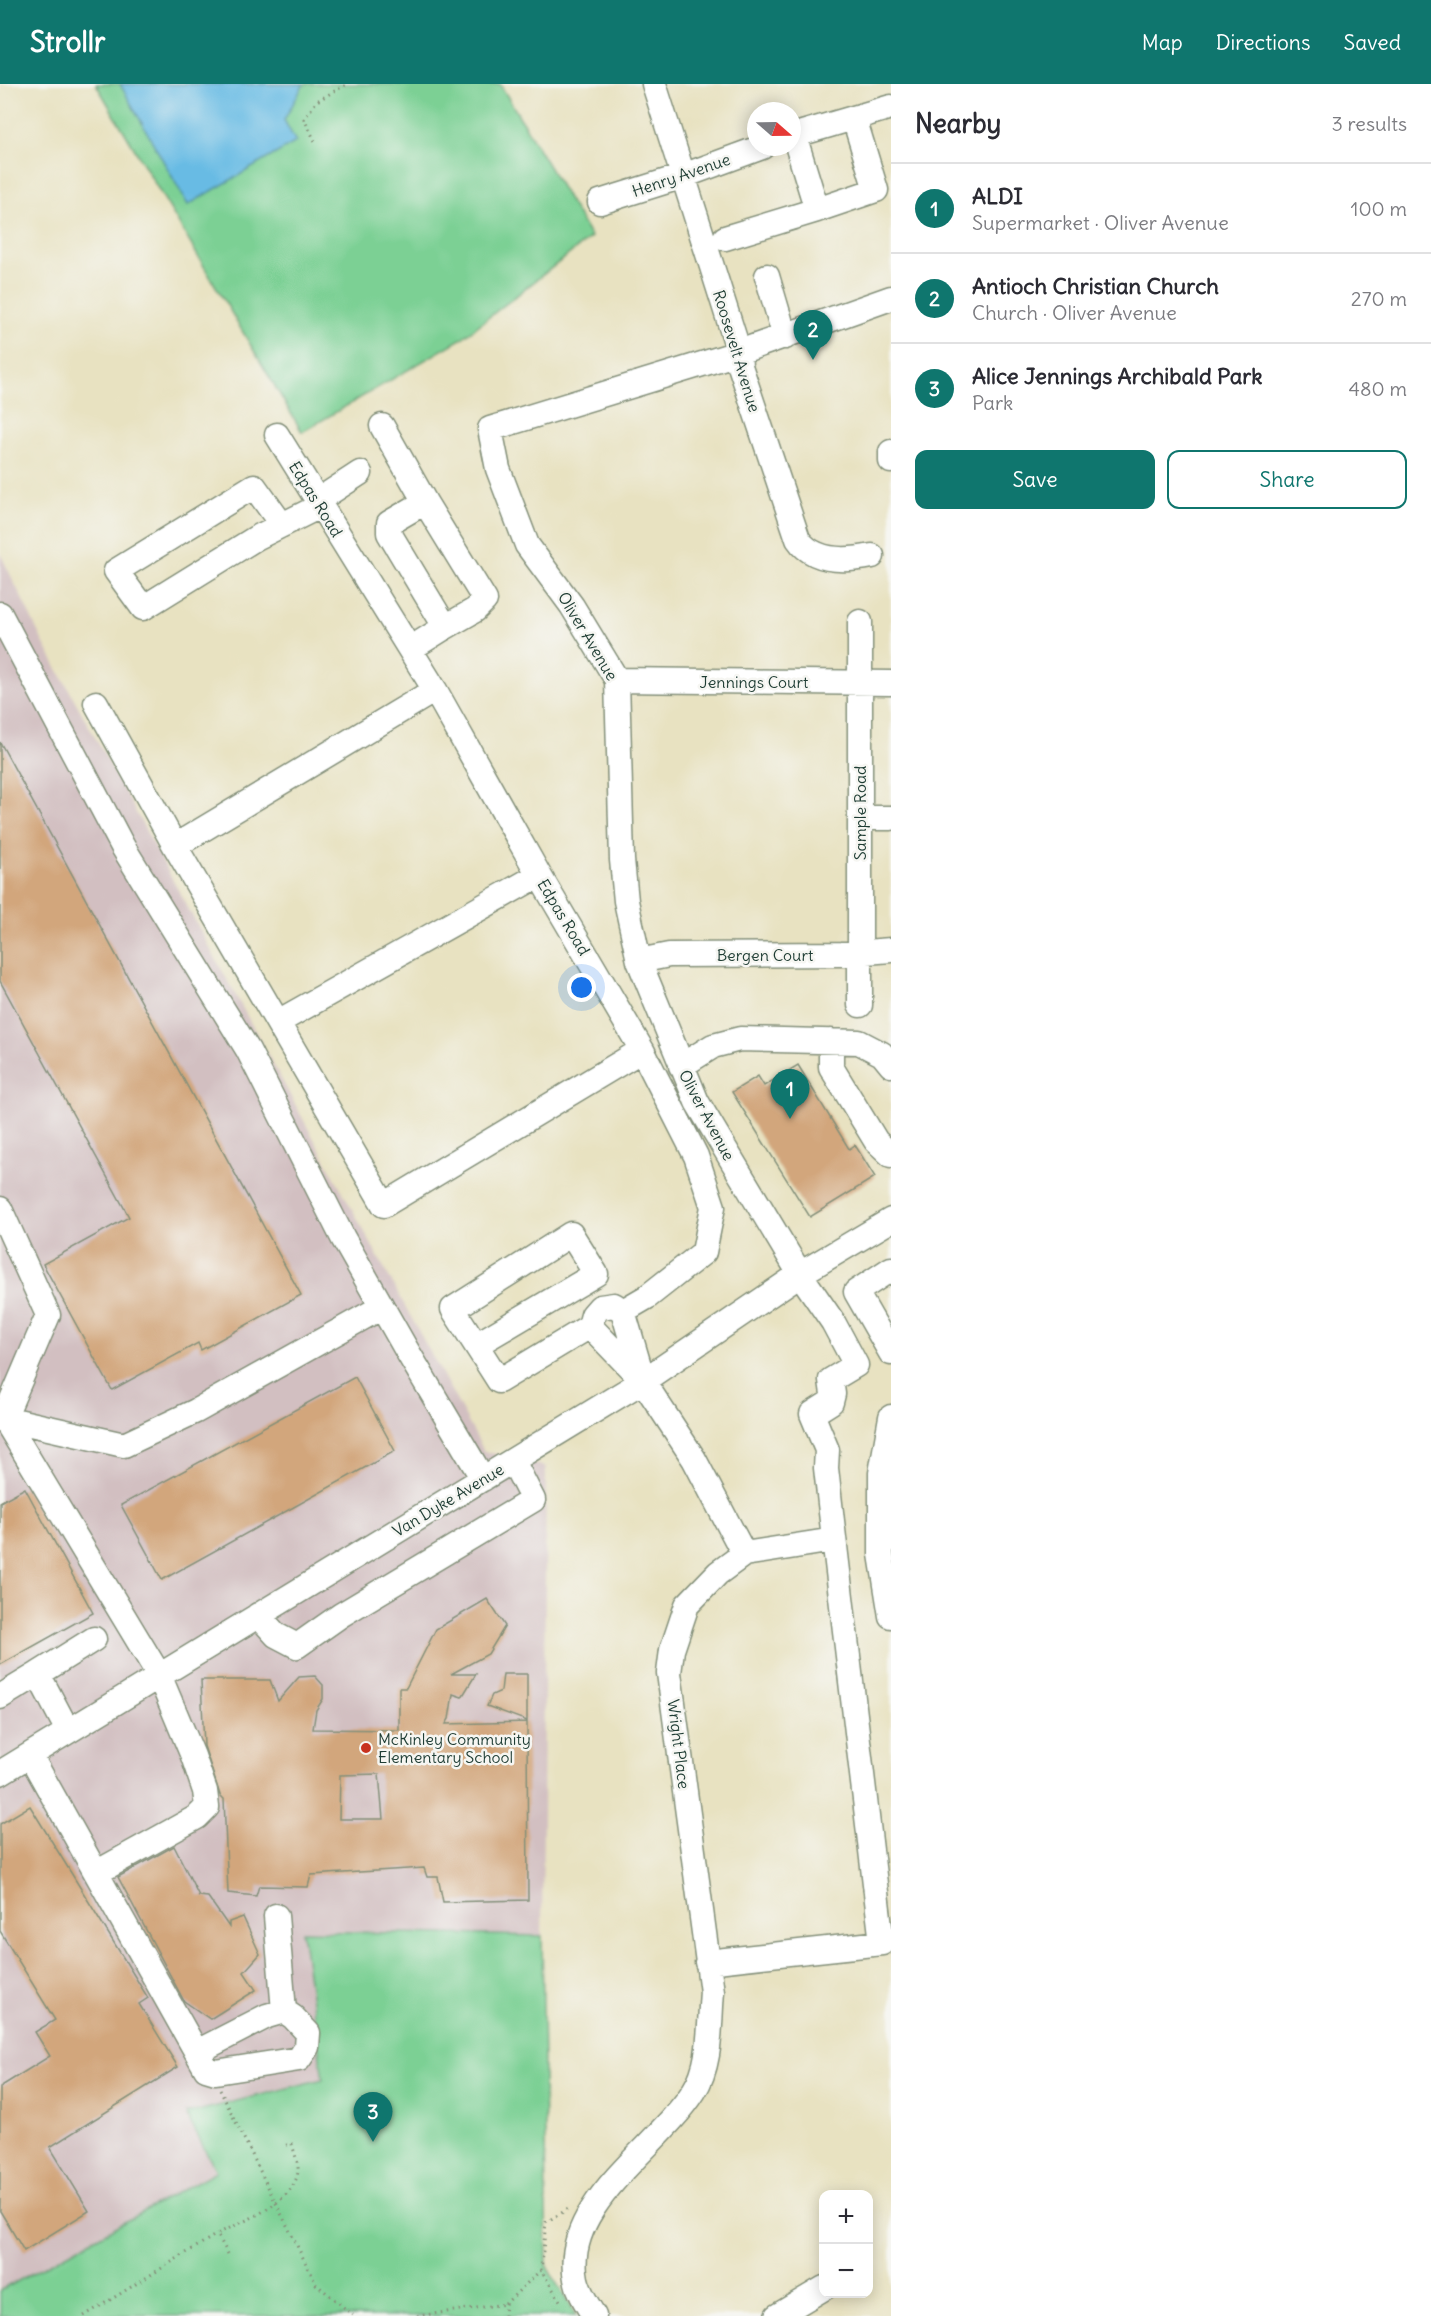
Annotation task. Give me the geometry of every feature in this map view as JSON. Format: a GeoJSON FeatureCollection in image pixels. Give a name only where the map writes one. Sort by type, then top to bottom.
{"type":"FeatureCollection","features":[{"type":"Feature","properties":{"kind":"street","name":"Roosevelt Avenue"},"geometry":{"type":"LineString","coordinates":[[654,84],[739,352],[740,366],[798,539],[804,548],[813,553],[835,559],[850,560],[872,556]]}},
{"type":"Feature","properties":{"kind":"street"},"geometry":{"type":"LineString","coordinates":[[801,134],[891,107]]}},
{"type":"Feature","properties":{"kind":"street"},"geometry":{"type":"LineString","coordinates":[[725,238],[876,190],[854,118]]}},
{"type":"Feature","properties":{"kind":"street","name":"Henry Avenue"},"geometry":{"type":"LineString","coordinates":[[600,202],[683,176],[747,153]]}},
{"type":"Feature","properties":{"kind":"street"},"geometry":{"type":"LineString","coordinates":[[799,156],[817,210]]}},
{"type":"Feature","properties":{"kind":"street"},"geometry":{"type":"LineString","coordinates":[[767,276],[785,337]]}},
{"type":"Feature","properties":{"kind":"street","name":"Oliver Avenue"},"geometry":{"type":"LineString","coordinates":[[834,1540],[826,1468],[827,1450],[812,1414],[831,1402],[833,1394],[831,1380],[856,1365],[833,1322],[800,1274],[697,1102],[639,962],[626,901],[622,860],[617,680],[572,606],[528,545],[498,469],[490,429],[785,337],[891,298]]}},
{"type":"Feature","properties":{"kind":"street"},"geometry":{"type":"LineString","coordinates":[[382,426],[424,502],[485,600],[475,610],[410,649]]}},
{"type":"Feature","properties":{"kind":"street","name":"Edpas Road"},"geometry":{"type":"LineString","coordinates":[[277,435],[435,690],[539,875],[642,1050],[696,1156],[713,1207],[704,1252],[647,1297],[623,1311]]}},
{"type":"Feature","properties":{"kind":"street"},"geometry":{"type":"LineString","coordinates":[[891,452],[889,456],[891,461]]}},
{"type":"Feature","properties":{"kind":"street"},"geometry":{"type":"LineString","coordinates":[[282,525],[254,486],[116,571],[143,608],[256,538],[282,525],[319,503],[360,473]]}},
{"type":"Feature","properties":{"kind":"street"},"geometry":{"type":"LineString","coordinates":[[424,502],[389,523],[389,533],[440,618],[442,629]]}},
{"type":"Feature","properties":{"kind":"street"},"geometry":{"type":"LineString","coordinates":[[0,614],[123,847],[248,1050],[343,1238],[483,1479]]}},
{"type":"Feature","properties":{"kind":"street","name":"Sample Road"},"geometry":{"type":"LineString","coordinates":[[860,622],[860,1005]]}},
{"type":"Feature","properties":{"kind":"street","name":"Jennings Court"},"geometry":{"type":"LineString","coordinates":[[617,680],[891,683]]}},
{"type":"Feature","properties":{"kind":"street"},"geometry":{"type":"LineString","coordinates":[[175,846],[435,690]]}},
{"type":"Feature","properties":{"kind":"street"},"geometry":{"type":"LineString","coordinates":[[96,703],[175,846],[384,1204],[642,1050]]}},
{"type":"Feature","properties":{"kind":"street"},"geometry":{"type":"LineString","coordinates":[[860,818],[891,818]]}},
{"type":"Feature","properties":{"kind":"street"},"geometry":{"type":"LineString","coordinates":[[278,1022],[539,875]]}},
{"type":"Feature","properties":{"kind":"street","name":"Bergen Court"},"geometry":{"type":"LineString","coordinates":[[639,962],[669,955],[842,954],[891,950]]}},
{"type":"Feature","properties":{"kind":"street"},"geometry":{"type":"LineString","coordinates":[[681,1066],[713,1046],[740,1039],[859,1042],[882,1047],[882,1054],[891,1065]]}},
{"type":"Feature","properties":{"kind":"street"},"geometry":{"type":"LineString","coordinates":[[831,1041],[831,1067],[876,1141],[891,1155]]}},
{"type":"Feature","properties":{"kind":"street"},"geometry":{"type":"LineString","coordinates":[[0,1209],[48,1316],[2,1419]]}},
{"type":"Feature","properties":{"kind":"street","name":"Van Dyke Avenue"},"geometry":{"type":"LineString","coordinates":[[0,1773],[644,1381],[800,1274],[891,1220]]}},
{"type":"Feature","properties":{"kind":"street"},"geometry":{"type":"LineString","coordinates":[[476,1345],[596,1274],[571,1234],[453,1309],[476,1345],[499,1381],[590,1326],[593,1316],[600,1307],[614,1305],[623,1311],[644,1381]]}},
{"type":"Feature","properties":{"kind":"street"},"geometry":{"type":"LineString","coordinates":[[891,1269],[856,1292],[891,1353]]}},
{"type":"Feature","properties":{"kind":"street"},"geometry":{"type":"LineString","coordinates":[[2,1419],[124,1445],[196,1411],[382,1307]]}},
{"type":"Feature","properties":{"kind":"street"},"geometry":{"type":"LineString","coordinates":[[590,1326],[644,1381],[694,1459],[744,1554]]}},
{"type":"Feature","properties":{"kind":"street"},"geometry":{"type":"LineString","coordinates":[[891,1417],[882,1473],[881,1554],[891,1616]]}},
{"type":"Feature","properties":{"kind":"street"},"geometry":{"type":"LineString","coordinates":[[2,1419],[159,1675],[205,1791],[207,1807],[197,1817],[96,1874]]}},
{"type":"Feature","properties":{"kind":"street"},"geometry":{"type":"LineString","coordinates":[[258,1615],[276,1635],[297,1647],[340,1615],[533,1500],[513,1461]]}},
{"type":"Feature","properties":{"kind":"street"},"geometry":{"type":"LineString","coordinates":[[707,1962],[882,1943],[834,1540]]}},
{"type":"Feature","properties":{"kind":"street","name":"Wright Place"},"geometry":{"type":"LineString","coordinates":[[594,2316],[581,2295],[576,2280],[574,2260],[582,2226],[592,2208],[695,2090],[705,2066],[712,1992],[669,1673],[672,1650],[687,1605],[718,1573],[744,1554],[834,1540]]}},
{"type":"Feature","properties":{"kind":"street"},"geometry":{"type":"LineString","coordinates":[[0,1697],[94,1639]]}},
{"type":"Feature","properties":{"kind":"street"},"geometry":{"type":"LineString","coordinates":[[38,1674],[68,1731]]}},
{"type":"Feature","properties":{"kind":"street"},"geometry":{"type":"LineString","coordinates":[[30,1755],[206,2069],[216,2072],[300,2059],[307,2047],[308,2033],[284,2011]]}},
{"type":"Feature","properties":{"kind":"street"},"geometry":{"type":"LineString","coordinates":[[276,1916],[284,2011]]}},
{"type":"Feature","properties":{"kind":"street"},"geometry":{"type":"LineString","coordinates":[[197,2052],[267,2016],[284,2011]]}},
{"type":"Feature","properties":{"kind":"street"},"geometry":{"type":"LineString","coordinates":[[777,2316],[819,2291]]}},
{"type":"Feature","properties":{"kind":"path"},"geometry":{"type":"LineString","coordinates":[[315,141],[304,119],[317,101],[347,84]]}},
{"type":"Feature","properties":{"kind":"path"},"geometry":{"type":"LineString","coordinates":[[217,2084],[316,2284],[354,2316]]}},
{"type":"Feature","properties":{"kind":"path"},"geometry":{"type":"LineString","coordinates":[[84,2316],[217,2234],[276,2204],[291,2189],[298,2171],[292,2144],[284,2146]]}},
{"type":"Feature","properties":{"kind":"path"},"geometry":{"type":"LineString","coordinates":[[564,2307],[541,2270],[546,2222],[578,2202],[602,2196]]}},
{"type":"Feature","properties":{"kind":"path"},"geometry":{"type":"LineString","coordinates":[[217,2234],[228,2254]]}},
{"type":"Feature","properties":{"kind":"path"},"geometry":{"type":"LineString","coordinates":[[417,2316],[505,2304],[541,2270]]}},
{"type":"Feature","properties":{"kind":"path"},"geometry":{"type":"LineString","coordinates":[[504,2316],[505,2304]]}},
{"type":"Feature","properties":{"kind":"shaded area"},"geometry":{"type":"Polygon","coordinates":[[[0,553],[42,640],[484,1451],[546,1467],[542,1936],[303,1931],[323,2079],[186,2114],[217,2170],[0,2291],[0,553]]]}},
{"type":"Feature","properties":{"kind":"green space"},"geometry":{"type":"Polygon","coordinates":[[[96,84],[500,84],[591,237],[461,339],[302,432],[96,84]]]}},
{"type":"Feature","properties":{"kind":"green space"},"geometry":{"type":"Polygon","coordinates":[[[302,1931],[542,1936],[547,2267],[576,2316],[0,2316],[0,2291],[216,2171],[186,2114],[323,2079],[302,1931]]]}},
{"type":"Feature","properties":{"kind":"water"},"geometry":{"type":"Polygon","coordinates":[[[120,84],[304,84],[284,120],[296,142],[188,205],[120,84]]]}},
{"type":"Feature","properties":{"kind":"building"},"geometry":{"type":"Polygon","coordinates":[[[0,742],[301,1295],[201,1350],[198,1343],[112,1390],[43,1264],[129,1217],[0,981],[0,742]]]}},
{"type":"Feature","properties":{"kind":"building"},"geometry":{"type":"Polygon","coordinates":[[[798,1065],[849,1149],[855,1145],[875,1177],[810,1217],[732,1092],[758,1076],[764,1086],[798,1065]]]}},
{"type":"Feature","properties":{"kind":"building"},"geometry":{"type":"Polygon","coordinates":[[[355,1377],[395,1451],[162,1580],[121,1505],[355,1377]]]}},
{"type":"Feature","properties":{"kind":"building"},"geometry":{"type":"Polygon","coordinates":[[[25,1488],[93,1613],[0,1665],[0,1502],[25,1488]]]}},
{"type":"Feature","properties":{"kind":"building","name":"McKinley Community Elementary School"},"geometry":{"type":"Polygon","coordinates":[[[487,1599],[505,1626],[488,1654],[451,1674],[476,1674],[462,1697],[453,1694],[446,1724],[527,1722],[528,1900],[443,1902],[438,1877],[427,1877],[424,1868],[311,1875],[308,1887],[259,1886],[256,1896],[228,1893],[224,1799],[220,1795],[204,1746],[201,1680],[270,1680],[278,1701],[299,1677],[315,1676],[323,1685],[323,1699],[316,1710],[313,1729],[399,1730],[399,1688],[406,1688],[436,1629],[487,1599]],[[379,1774],[340,1775],[339,1819],[383,1819],[379,1774]]]}},
{"type":"Feature","properties":{"kind":"building"},"geometry":{"type":"Polygon","coordinates":[[[503,1674],[527,1674],[527,1721],[487,1706],[492,1695],[501,1691],[503,1674]]]}},
{"type":"Feature","properties":{"kind":"building"},"geometry":{"type":"Polygon","coordinates":[[[30,1806],[148,1998],[139,2004],[178,2067],[50,2147],[89,2211],[24,2251],[0,2211],[0,2087],[50,2056],[35,2032],[55,2020],[0,1931],[0,1824],[30,1806]]]}},
{"type":"Feature","properties":{"kind":"building"},"geometry":{"type":"Polygon","coordinates":[[[174,1846],[199,1896],[208,1897],[229,1927],[229,1922],[243,1917],[260,1954],[244,1972],[256,1990],[210,2019],[184,2001],[118,1877],[174,1846]]]}},
{"type":"Feature","properties":{"kind":"place","name":"Antioch Christian Church"},"geometry":{"type":"Point","coordinates":[813,360]}},
{"type":"Feature","properties":{"kind":"place","name":"ALDI"},"geometry":{"type":"Point","coordinates":[790,1119]}},
{"type":"Feature","properties":{"kind":"place","name":"McKinley Community Elementary School"},"geometry":{"type":"Point","coordinates":[366,1748]}},
{"type":"Feature","properties":{"kind":"place","name":"Alice Jennings Archibald Park"},"geometry":{"type":"Point","coordinates":[373,2142]}}]}
